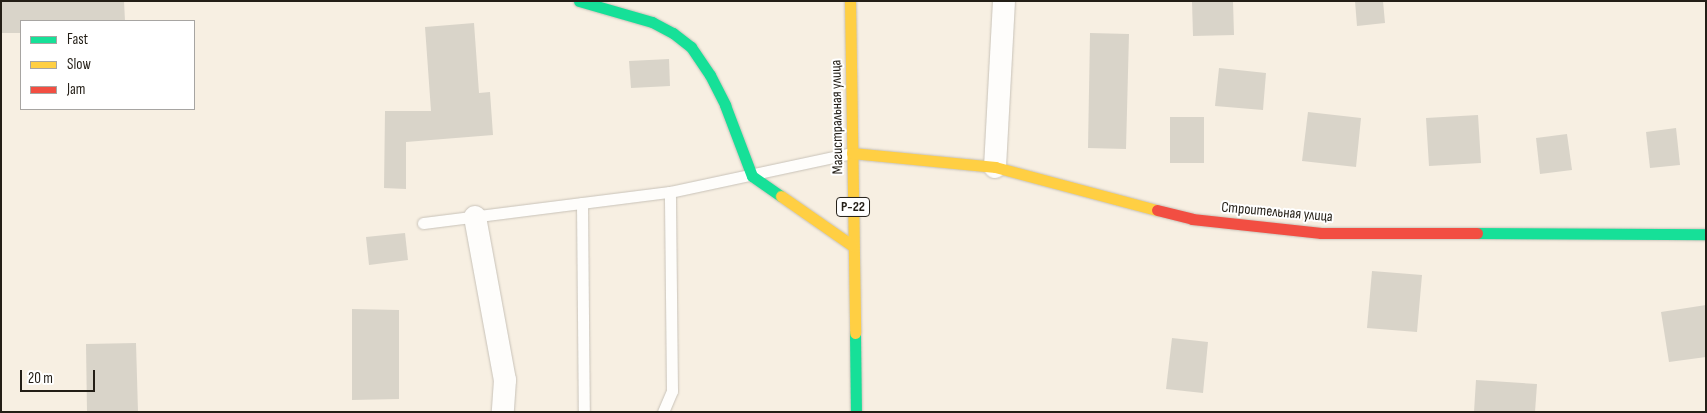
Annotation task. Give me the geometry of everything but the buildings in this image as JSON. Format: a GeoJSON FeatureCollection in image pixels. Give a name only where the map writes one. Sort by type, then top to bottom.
{"type":"FeatureCollection","features":[{"type":"Feature","properties":{"kind":"main road"},"geometry":{"type":"LineString","coordinates":[[579,1],[652,22],[673,33],[691,47],[710,75],[725,105],[752,176],[853,246]]}},
{"type":"Feature","properties":{"kind":"main road","name":"Магистральная улица"},"geometry":{"type":"LineString","coordinates":[[850,1],[856,412]]}},
{"type":"Feature","properties":{"kind":"main road","name":"Строительная улица"},"geometry":{"type":"LineString","coordinates":[[852,153],[995,167],[1192,219],[1321,233],[1706,234]]}},
{"type":"Feature","properties":{"kind":"street"},"geometry":{"type":"LineString","coordinates":[[995,167],[1004,1]]}},
{"type":"Feature","properties":{"kind":"street"},"geometry":{"type":"LineString","coordinates":[[475,217],[505,380],[503,412]]}},
{"type":"Feature","properties":{"kind":"lane"},"geometry":{"type":"LineString","coordinates":[[424,223],[670,192],[752,176],[852,153]]}},
{"type":"Feature","properties":{"kind":"lane"},"geometry":{"type":"LineString","coordinates":[[663,412],[672,391],[670,192]]}},
{"type":"Feature","properties":{"kind":"lane"},"geometry":{"type":"LineString","coordinates":[[582,204],[584,412]]}},
{"type":"Feature","properties":{"kind":"traffic: fast"},"geometry":{"type":"LineString","coordinates":[[579,1],[652,22],[673,33],[691,47],[710,75],[725,105],[752,176],[781,196]]}},
{"type":"Feature","properties":{"kind":"traffic: fast"},"geometry":{"type":"LineString","coordinates":[[1477,233],[1706,234]]}},
{"type":"Feature","properties":{"kind":"traffic: fast"},"geometry":{"type":"LineString","coordinates":[[855,333],[856,412]]}},
{"type":"Feature","properties":{"kind":"traffic: slow"},"geometry":{"type":"LineString","coordinates":[[850,1],[855,333]]}},
{"type":"Feature","properties":{"kind":"traffic: slow"},"geometry":{"type":"LineString","coordinates":[[852,153],[995,167],[1157,210]]}},
{"type":"Feature","properties":{"kind":"traffic: slow"},"geometry":{"type":"LineString","coordinates":[[781,196],[853,246]]}},
{"type":"Feature","properties":{"kind":"traffic: jam"},"geometry":{"type":"LineString","coordinates":[[1157,210],[1192,219],[1321,233],[1477,233]]}}]}
